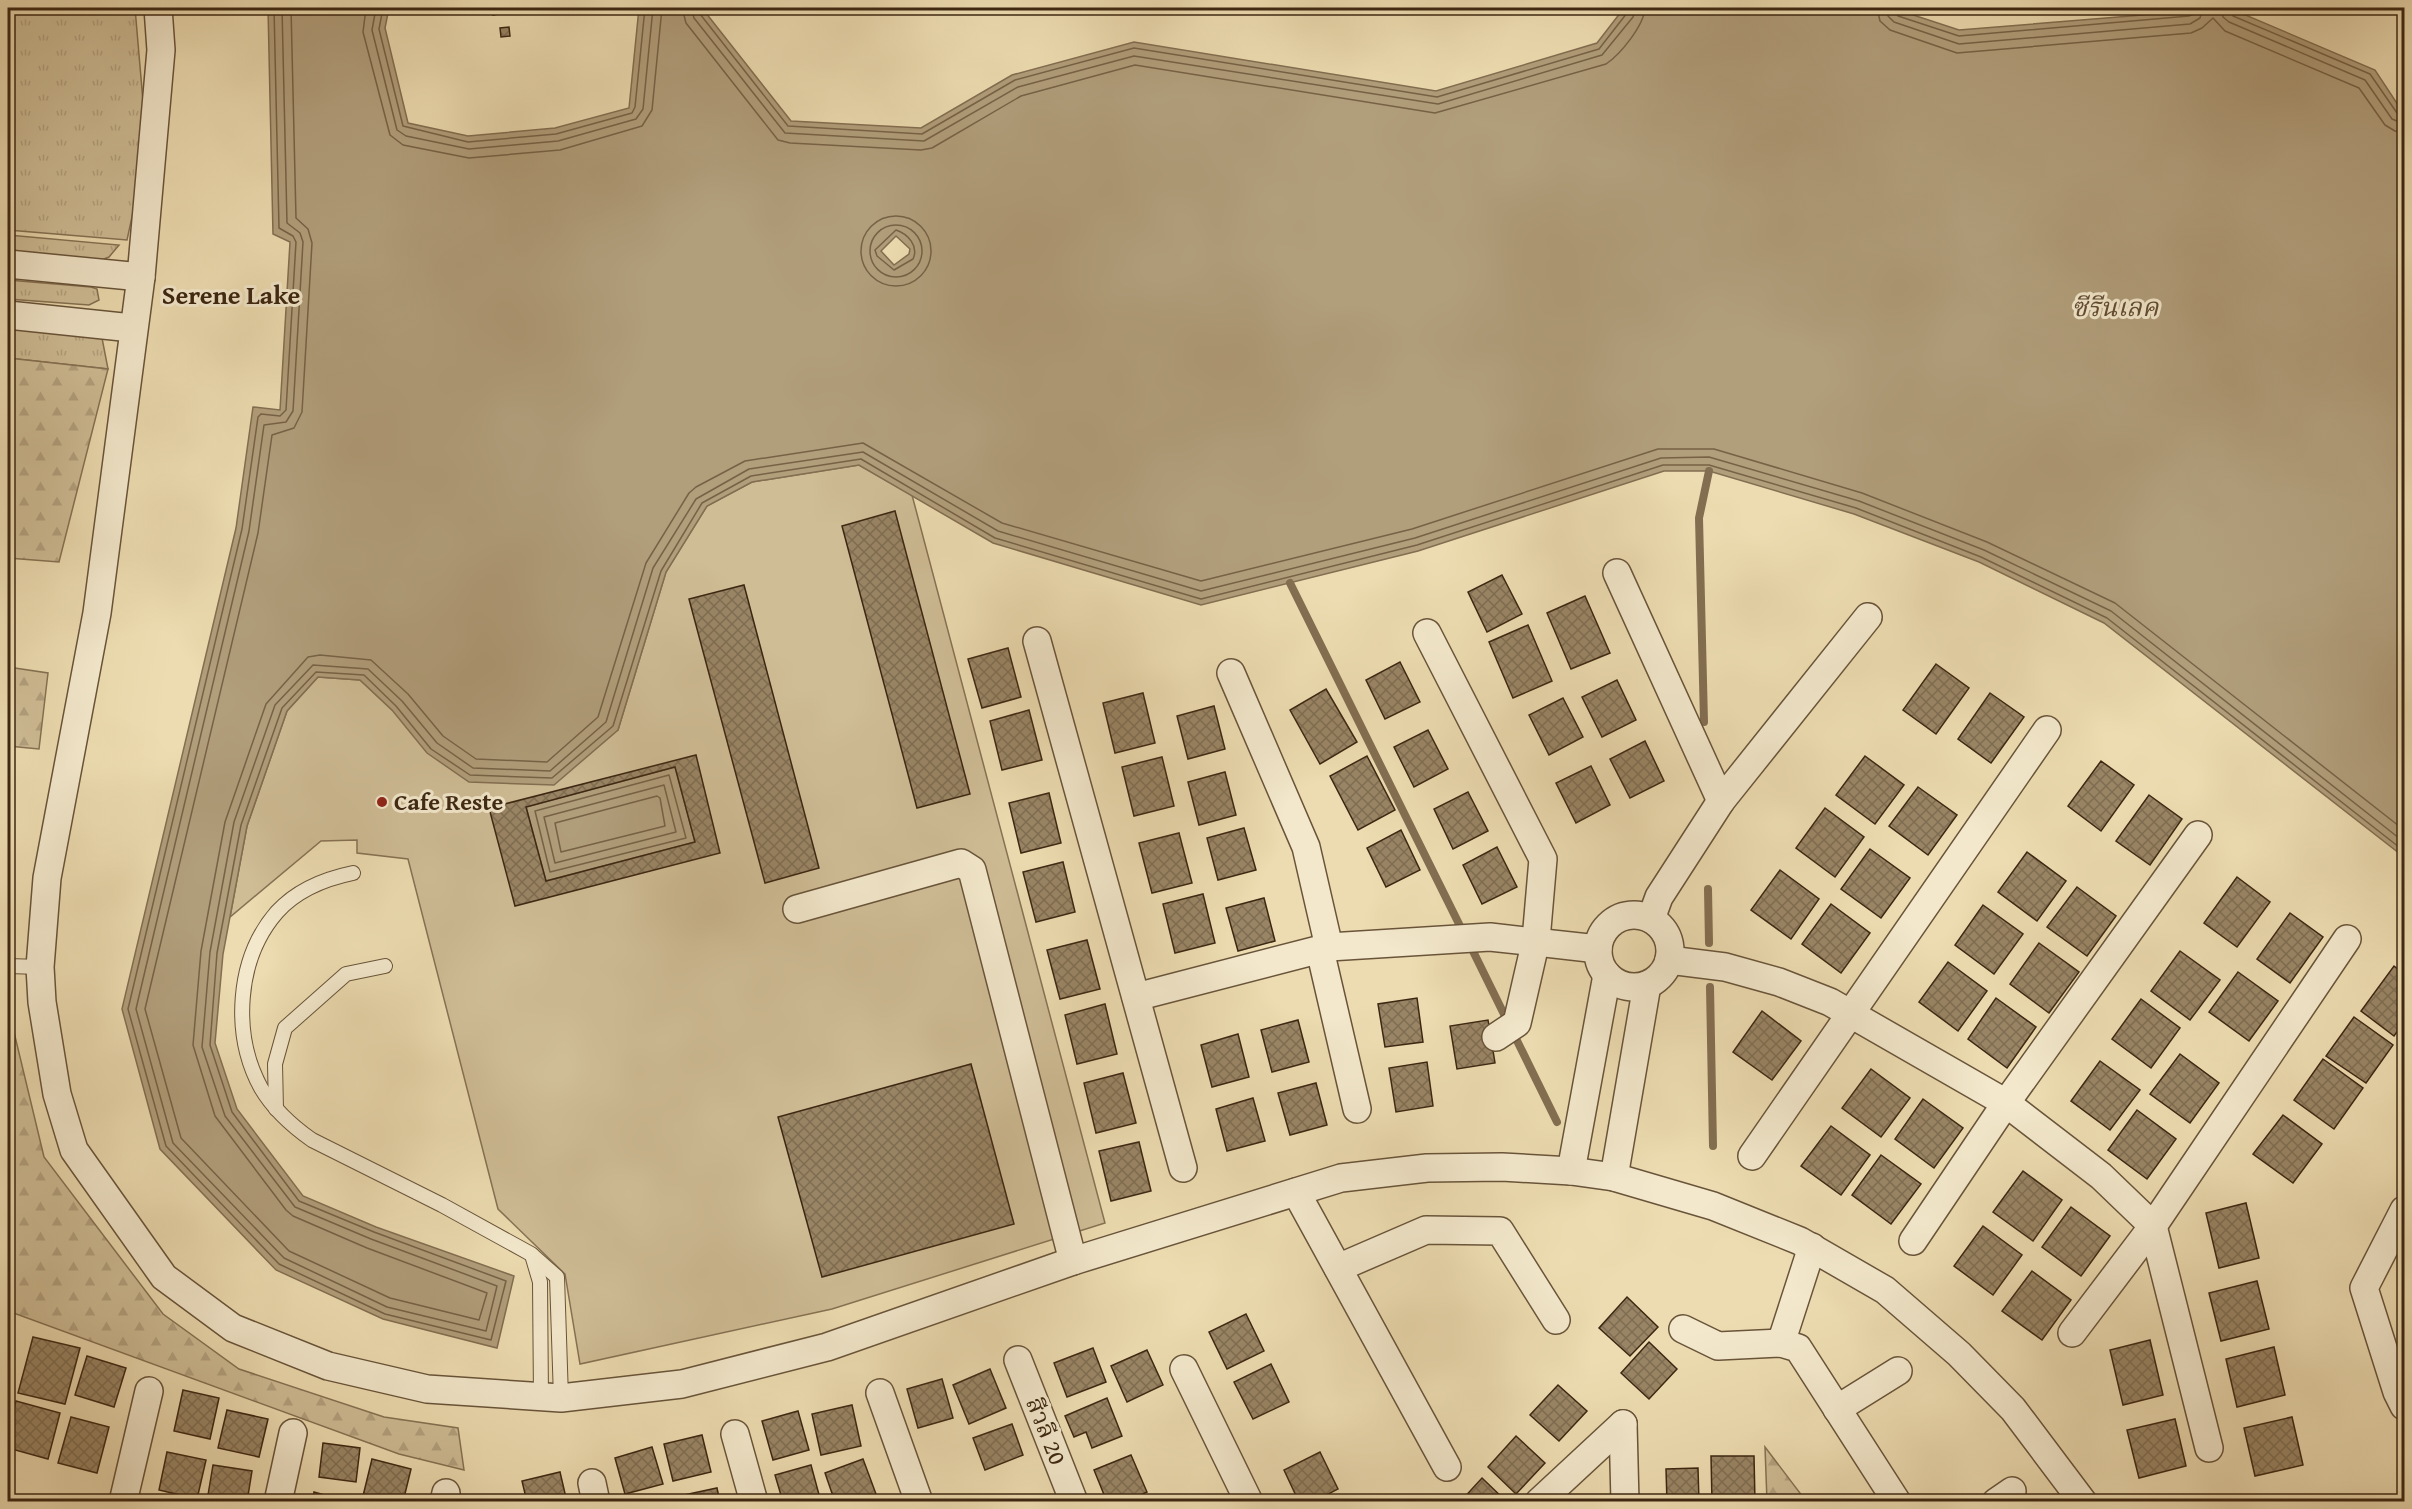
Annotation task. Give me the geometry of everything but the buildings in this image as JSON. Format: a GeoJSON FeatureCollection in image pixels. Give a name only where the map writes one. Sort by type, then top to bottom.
{"type":"FeatureCollection","features":[{"type":"Feature","properties":{"kind":"street"},"geometry":{"type":"LineString","coordinates":[[158,8],[161,50],[141,277],[132,328],[97,614],[47,878],[40,968],[42,1002],[57,1094],[74,1150],[164,1277],[233,1328],[328,1366],[427,1389],[551,1398],[682,1384],[827,1347],[1073,1261],[1341,1178],[1426,1168],[1502,1167],[1614,1177],[1713,1206],[1812,1247],[1885,1290],[1959,1354],[2013,1409],[2083,1502]]}},
{"type":"Feature","properties":{"kind":"street"},"geometry":{"type":"LineString","coordinates":[[8,264],[141,277]]}},
{"type":"Feature","properties":{"kind":"street"},"geometry":{"type":"LineString","coordinates":[[8,315],[132,328]]}},
{"type":"Feature","properties":{"kind":"street"},"geometry":{"type":"LineString","coordinates":[[1617,573],[1718,805]]}},
{"type":"Feature","properties":{"kind":"street"},"geometry":{"type":"LineString","coordinates":[[1652,920],[1659,897],[1718,805],[1868,617]]}},
{"type":"Feature","properties":{"kind":"street"},"geometry":{"type":"LineString","coordinates":[[1427,633],[1543,859],[1536,940],[1505,1030]]}},
{"type":"Feature","properties":{"kind":"street"},"geometry":{"type":"LineString","coordinates":[[1037,641],[1183,1168]]}},
{"type":"Feature","properties":{"kind":"street"},"geometry":{"type":"LineString","coordinates":[[1231,673],[1306,848],[1357,1109]]}},
{"type":"Feature","properties":{"kind":"street"},"geometry":{"type":"LineString","coordinates":[[1752,1156],[2046,730]]}},
{"type":"Feature","properties":{"kind":"street"},"geometry":{"type":"LineString","coordinates":[[1913,1240],[2007,1103],[2198,836]]}},
{"type":"Feature","properties":{"kind":"street"},"geometry":{"type":"LineString","coordinates":[[797,909],[961,863],[972,870],[1073,1261]]}},
{"type":"Feature","properties":{"kind":"street"},"geometry":{"type":"LineString","coordinates":[[1614,1177],[1647,985],[1664,970],[1669,960],[1667,937],[1652,920],[1640,915],[1617,920],[1608,926],[1598,949],[1602,966],[1607,975],[1624,986],[1647,985]]}},
{"type":"Feature","properties":{"kind":"street"},"geometry":{"type":"LineString","coordinates":[[1136,997],[1325,948],[1467,938],[1536,940],[1598,949]]}},
{"type":"Feature","properties":{"kind":"street"},"geometry":{"type":"LineString","coordinates":[[2072,1333],[2153,1226],[2347,939]]}},
{"type":"Feature","properties":{"kind":"street"},"geometry":{"type":"LineString","coordinates":[[1669,960],[1725,967],[1779,982],[1830,1002],[1849,1015],[2007,1103],[2101,1176],[2153,1226],[2209,1448]]}},
{"type":"Feature","properties":{"kind":"street"},"geometry":{"type":"LineString","coordinates":[[1571,1172],[1607,975]]}},
{"type":"Feature","properties":{"kind":"street"},"geometry":{"type":"LineString","coordinates":[[1296,1192],[1447,1467]]}},
{"type":"Feature","properties":{"kind":"street"},"geometry":{"type":"LineString","coordinates":[[2404,1210],[2364,1288],[2397,1392],[2404,1406]]}},
{"type":"Feature","properties":{"kind":"street"},"geometry":{"type":"LineString","coordinates":[[1338,1268],[1426,1230],[1500,1231],[1556,1320]]}},
{"type":"Feature","properties":{"kind":"street"},"geometry":{"type":"LineString","coordinates":[[1781,1343],[1812,1247]]}},
{"type":"Feature","properties":{"kind":"street"},"geometry":{"type":"LineString","coordinates":[[1683,1329],[1718,1346],[1781,1343],[1798,1348],[1898,1502]]}},
{"type":"Feature","properties":{"kind":"street","name":"สีวลี 20"},"geometry":{"type":"LineString","coordinates":[[1018,1360],[1074,1502]]}},
{"type":"Feature","properties":{"kind":"street"},"geometry":{"type":"LineString","coordinates":[[1184,1370],[1249,1502]]}},
{"type":"Feature","properties":{"kind":"street"},"geometry":{"type":"LineString","coordinates":[[1837,1409],[1898,1371]]}},
{"type":"Feature","properties":{"kind":"street"},"geometry":{"type":"LineString","coordinates":[[123,1502],[149,1391]]}},
{"type":"Feature","properties":{"kind":"street"},"geometry":{"type":"LineString","coordinates":[[880,1393],[919,1502]]}},
{"type":"Feature","properties":{"kind":"street"},"geometry":{"type":"LineString","coordinates":[[1539,1502],[1623,1424],[1624,1502]]}},
{"type":"Feature","properties":{"kind":"street"},"geometry":{"type":"LineString","coordinates":[[278,1502],[293,1433]]}},
{"type":"Feature","properties":{"kind":"street"},"geometry":{"type":"LineString","coordinates":[[735,1434],[754,1502]]}},
{"type":"Feature","properties":{"kind":"lane"},"geometry":{"type":"LineString","coordinates":[[353,873],[312,886],[277,912],[265,930],[249,969],[242,1015],[244,1040],[262,1088],[276,1109],[294,1127],[312,1140],[442,1205],[531,1254],[558,1276],[551,1398]]}},
{"type":"Feature","properties":{"kind":"lane"},"geometry":{"type":"LineString","coordinates":[[8,966],[40,968]]}},
{"type":"Feature","properties":{"kind":"lane"},"geometry":{"type":"LineString","coordinates":[[276,1109],[275,1065],[285,1028],[346,974],[385,966]]}},
{"type":"Feature","properties":{"kind":"lane"},"geometry":{"type":"LineString","coordinates":[[531,1254],[540,1282],[551,1398]]}},
{"type":"Feature","properties":{"kind":"green space"},"geometry":{"type":"Polygon","coordinates":[[[8,8],[135,8],[147,148],[127,240],[8,230],[8,8]]]}},
{"type":"Feature","properties":{"kind":"green space"},"geometry":{"type":"Polygon","coordinates":[[[8,235],[119,245],[109,257],[99,261],[8,256],[8,235]]]}},
{"type":"Feature","properties":{"kind":"green space"},"geometry":{"type":"Polygon","coordinates":[[[8,280],[91,287],[97,289],[99,300],[89,305],[8,299],[8,280]]]}},
{"type":"Feature","properties":{"kind":"green space"},"geometry":{"type":"Polygon","coordinates":[[[8,327],[102,338],[108,369],[8,358],[8,327]]]}},
{"type":"Feature","properties":{"kind":"green space"},"geometry":{"type":"Polygon","coordinates":[[[8,358],[108,369],[59,562],[8,558],[8,358]]]}},
{"type":"Feature","properties":{"kind":"green space"},"geometry":{"type":"Polygon","coordinates":[[[859,465],[912,495],[1105,1223],[832,1309],[580,1364],[565,1274],[498,1209],[408,859],[357,853],[357,840],[321,841],[230,917],[247,826],[287,711],[318,677],[360,680],[392,710],[618,730],[666,572],[707,506],[752,482],[859,465]]]}},
{"type":"Feature","properties":{"kind":"green space"},"geometry":{"type":"Polygon","coordinates":[[[8,667],[48,673],[39,749],[8,746],[8,667]]]}},
{"type":"Feature","properties":{"kind":"green space"},"geometry":{"type":"Polygon","coordinates":[[[8,1007],[44,1157],[163,1314],[239,1369],[384,1417],[458,1428],[464,1470],[399,1454],[8,1311],[8,1007]]]}},
{"type":"Feature","properties":{"kind":"green space"},"geometry":{"type":"Polygon","coordinates":[[[1765,1447],[1806,1501],[1767,1501],[1765,1447]]]}},
{"type":"Feature","properties":{"kind":"water","name":"ซีรีนเลค"},"geometry":{"type":"Polygon","coordinates":[[[268,8],[389,8],[385,28],[408,123],[468,136],[555,128],[629,108],[639,8],[702,8],[791,121],[921,128],[1012,75],[1134,42],[1436,91],[1597,43],[1624,8],[1892,8],[1959,30],[2229,8],[2375,70],[2404,114],[2404,857],[2104,623],[1979,562],[1854,514],[1709,471],[1664,471],[1418,551],[1201,605],[993,543],[859,465],[752,482],[707,506],[666,572],[618,730],[554,785],[469,782],[427,753],[392,710],[360,680],[318,677],[287,711],[247,826],[223,954],[215,1043],[237,1109],[303,1196],[376,1227],[514,1276],[497,1348],[383,1319],[276,1270],[160,1149],[122,1009],[236,528],[253,407],[280,410],[290,242],[273,234],[268,8]],[[896,236],[881,251],[894,265],[909,254],[910,249],[896,236]]]}},
{"type":"Feature","properties":{"kind":"water"},"geometry":{"type":"Polygon","coordinates":[[[675,767],[695,842],[546,881],[526,807],[675,767]]]}},
{"type":"Feature","properties":{"kind":"waterway"},"geometry":{"type":"LineString","coordinates":[[1704,722],[1699,518],[1709,471]]}},
{"type":"Feature","properties":{"kind":"waterway"},"geometry":{"type":"LineString","coordinates":[[1290,583],[1463,932]]}},
{"type":"Feature","properties":{"kind":"waterway"},"geometry":{"type":"LineString","coordinates":[[1708,889],[1709,943]]}},
{"type":"Feature","properties":{"kind":"waterway"},"geometry":{"type":"LineString","coordinates":[[1469,943],[1557,1122]]}},
{"type":"Feature","properties":{"kind":"waterway"},"geometry":{"type":"LineString","coordinates":[[1710,987],[1713,1146]]}},
{"type":"Feature","properties":{"kind":"place","name":"Cafe Reste"},"geometry":{"type":"Point","coordinates":[382,802]}},
{"type":"Feature","properties":{"kind":"district","name":"Serene Lake"},"geometry":{"type":"Point","coordinates":[231,295]}}]}
